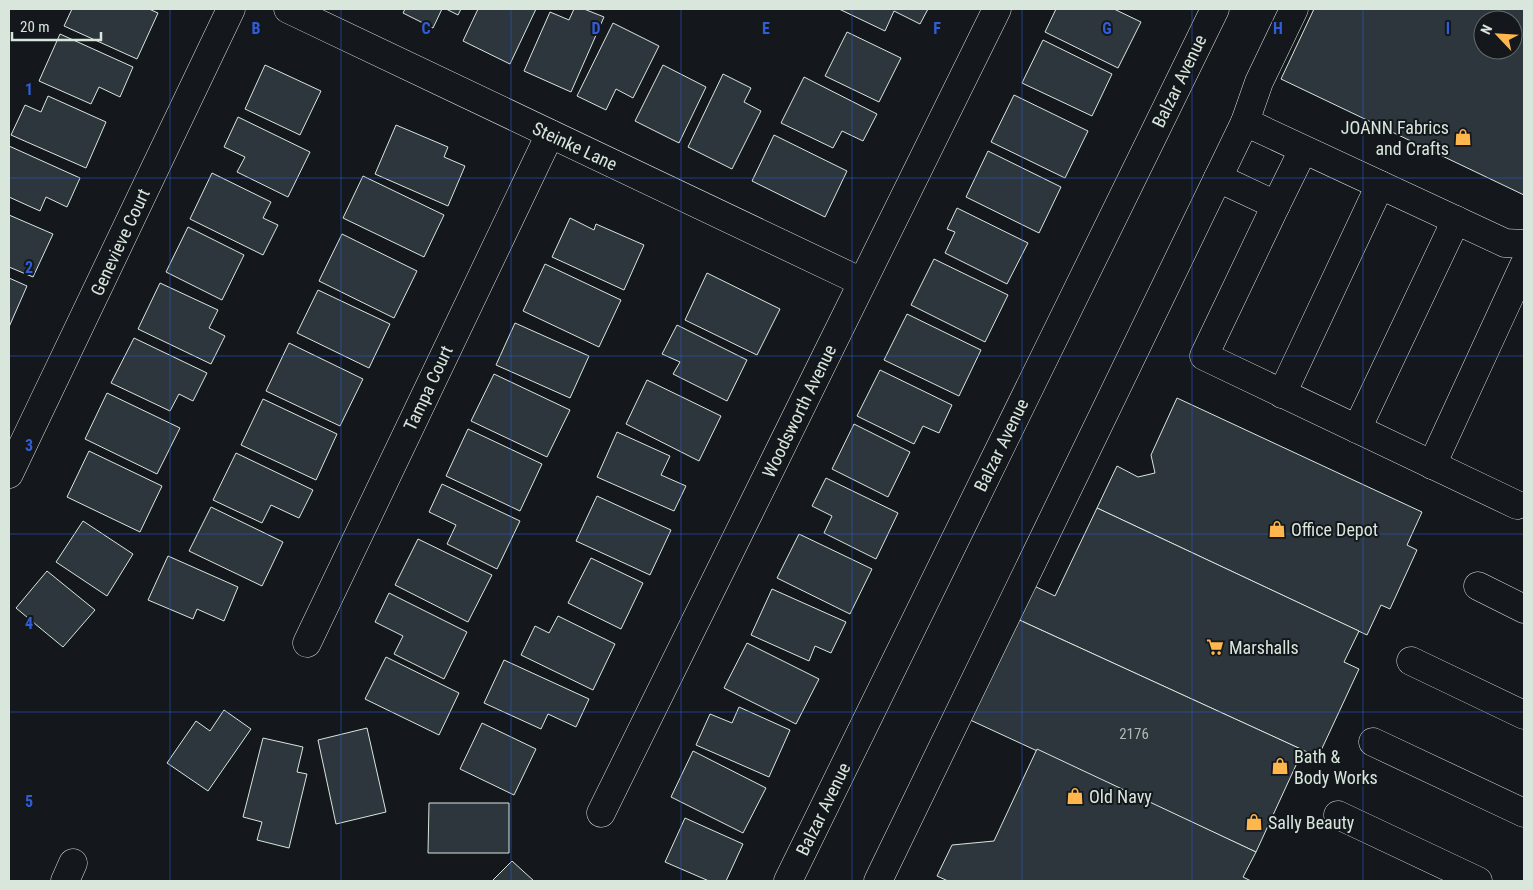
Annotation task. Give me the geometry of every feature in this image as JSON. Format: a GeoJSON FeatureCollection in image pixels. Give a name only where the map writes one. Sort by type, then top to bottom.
{"type":"FeatureCollection","features":[{"type":"Feature","properties":{"kind":"street","name":"Genevieve Court"},"geometry":{"type":"LineString","coordinates":[[9,474],[231,9]]}},
{"type":"Feature","properties":{"kind":"street","name":"Steinke Lane"},"geometry":{"type":"LineString","coordinates":[[288,9],[862,282]]}},
{"type":"Feature","properties":{"kind":"street","name":"Woodsworth Avenue"},"geometry":{"type":"LineString","coordinates":[[601,813],[997,9]]}},
{"type":"Feature","properties":{"kind":"street","name":"Balzar Avenue"},"geometry":{"type":"LineString","coordinates":[[788,881],[1215,9]]}},
{"type":"Feature","properties":{"kind":"street"},"geometry":{"type":"LineString","coordinates":[[878,881],[1245,122],[1259,82],[1294,9]]}},
{"type":"Feature","properties":{"kind":"street"},"geometry":{"type":"LineString","coordinates":[[1245,122],[1505,243],[1524,244]]}},
{"type":"Feature","properties":{"kind":"street","name":"Tampa Court"},"geometry":{"type":"LineString","coordinates":[[307,643],[550,134]]}},
{"type":"Feature","properties":{"kind":"street"},"geometry":{"type":"LineString","coordinates":[[1303,150],[1204,356],[1516,505]]}},
{"type":"Feature","properties":{"kind":"street"},"geometry":{"type":"LineString","coordinates":[[1218,178],[1276,204]]}},
{"type":"Feature","properties":{"kind":"street"},"geometry":{"type":"LineString","coordinates":[[1282,394],[1380,185]]}},
{"type":"Feature","properties":{"kind":"street"},"geometry":{"type":"LineString","coordinates":[[1357,429],[1456,220]]}},
{"type":"Feature","properties":{"kind":"street"},"geometry":{"type":"LineString","coordinates":[[1432,465],[1524,265]]}},
{"type":"Feature","properties":{"kind":"street"},"geometry":{"type":"LineString","coordinates":[[1478,586],[1524,609]]}},
{"type":"Feature","properties":{"kind":"street"},"geometry":{"type":"LineString","coordinates":[[1411,661],[1524,715]]}},
{"type":"Feature","properties":{"kind":"street"},"geometry":{"type":"LineString","coordinates":[[1373,742],[1524,813]]}},
{"type":"Feature","properties":{"kind":"street"},"geometry":{"type":"LineString","coordinates":[[1338,815],[1478,881]]}},
{"type":"Feature","properties":{"kind":"building"},"geometry":{"type":"Polygon","coordinates":[[[72,9],[149,9],[158,13],[137,59],[64,26],[72,9]]]}},
{"type":"Feature","properties":{"kind":"building"},"geometry":{"type":"Polygon","coordinates":[[[405,9],[442,9],[433,28],[403,13],[405,9]]]}},
{"type":"Feature","properties":{"kind":"building"},"geometry":{"type":"Polygon","coordinates":[[[446,9],[461,9],[458,15],[446,9]]]}},
{"type":"Feature","properties":{"kind":"building"},"geometry":{"type":"Polygon","coordinates":[[[478,9],[536,9],[510,64],[463,41],[478,9]]]}},
{"type":"Feature","properties":{"kind":"building"},"geometry":{"type":"Polygon","coordinates":[[[574,9],[584,9],[604,17],[571,92],[524,71],[550,12],[569,20],[574,9]]]}},
{"type":"Feature","properties":{"kind":"building"},"geometry":{"type":"Polygon","coordinates":[[[839,9],[928,9],[920,24],[894,11],[885,31],[839,9]]]}},
{"type":"Feature","properties":{"kind":"building"},"geometry":{"type":"Polygon","coordinates":[[[1056,9],[1114,9],[1141,22],[1118,68],[1045,32],[1056,9]]]}},
{"type":"Feature","properties":{"kind":"building","name":"JOANN Fabrics and Crafts"},"geometry":{"type":"Polygon","coordinates":[[[1314,9],[1524,9],[1524,195],[1281,79],[1314,9]]]}},
{"type":"Feature","properties":{"kind":"building"},"geometry":{"type":"Polygon","coordinates":[[[613,23],[659,46],[633,98],[616,89],[606,110],[577,96],[613,23]]]}},
{"type":"Feature","properties":{"kind":"building"},"geometry":{"type":"Polygon","coordinates":[[[847,32],[901,58],[879,102],[825,76],[847,32]]]}},
{"type":"Feature","properties":{"kind":"building"},"geometry":{"type":"Polygon","coordinates":[[[60,34],[133,67],[120,97],[99,87],[91,104],[39,81],[60,34]]]}},
{"type":"Feature","properties":{"kind":"building"},"geometry":{"type":"Polygon","coordinates":[[[1043,40],[1112,74],[1092,116],[1022,83],[1043,40]]]}},
{"type":"Feature","properties":{"kind":"building"},"geometry":{"type":"Polygon","coordinates":[[[265,65],[321,91],[300,135],[245,109],[265,65]]]}},
{"type":"Feature","properties":{"kind":"building"},"geometry":{"type":"Polygon","coordinates":[[[663,65],[706,87],[679,143],[635,121],[663,65]]]}},
{"type":"Feature","properties":{"kind":"building"},"geometry":{"type":"Polygon","coordinates":[[[723,74],[751,88],[744,102],[761,111],[732,169],[688,147],[723,74]]]}},
{"type":"Feature","properties":{"kind":"building"},"geometry":{"type":"Polygon","coordinates":[[[804,77],[877,114],[863,141],[842,131],[833,148],[781,123],[804,77]]]}},
{"type":"Feature","properties":{"kind":"building"},"geometry":{"type":"Polygon","coordinates":[[[1014,95],[1088,131],[1065,178],[991,142],[1014,95]]]}},
{"type":"Feature","properties":{"kind":"building"},"geometry":{"type":"Polygon","coordinates":[[[48,96],[106,122],[86,168],[11,135],[25,105],[41,112],[48,96]]]}},
{"type":"Feature","properties":{"kind":"building"},"geometry":{"type":"Polygon","coordinates":[[[238,117],[310,152],[288,197],[237,172],[245,157],[224,147],[238,117]]]}},
{"type":"Feature","properties":{"kind":"building"},"geometry":{"type":"Polygon","coordinates":[[[396,125],[448,147],[444,157],[465,166],[448,206],[375,174],[396,125]]]}},
{"type":"Feature","properties":{"kind":"building"},"geometry":{"type":"Polygon","coordinates":[[[774,135],[847,171],[825,217],[752,181],[774,135]]]}},
{"type":"Feature","properties":{"kind":"building"},"geometry":{"type":"Polygon","coordinates":[[[9,146],[80,178],[67,207],[46,197],[40,211],[9,197],[9,146]]]}},
{"type":"Feature","properties":{"kind":"building"},"geometry":{"type":"Polygon","coordinates":[[[988,151],[1061,187],[1039,233],[966,197],[988,151]]]}},
{"type":"Feature","properties":{"kind":"building"},"geometry":{"type":"Polygon","coordinates":[[[212,173],[271,202],[263,218],[278,225],[263,255],[190,219],[212,173]]]}},
{"type":"Feature","properties":{"kind":"building"},"geometry":{"type":"Polygon","coordinates":[[[363,176],[444,215],[424,257],[343,218],[363,176]]]}},
{"type":"Feature","properties":{"kind":"building"},"geometry":{"type":"Polygon","coordinates":[[[957,208],[1028,243],[1007,284],[945,253],[955,232],[947,229],[957,208]]]}},
{"type":"Feature","properties":{"kind":"building"},"geometry":{"type":"Polygon","coordinates":[[[9,215],[53,234],[33,277],[9,267],[9,215]]]}},
{"type":"Feature","properties":{"kind":"building"},"geometry":{"type":"Polygon","coordinates":[[[570,218],[594,230],[596,224],[644,245],[624,290],[552,257],[570,218]]]}},
{"type":"Feature","properties":{"kind":"building"},"geometry":{"type":"Polygon","coordinates":[[[188,227],[244,255],[222,300],[166,272],[188,227]]]}},
{"type":"Feature","properties":{"kind":"building"},"geometry":{"type":"Polygon","coordinates":[[[342,234],[417,271],[394,318],[319,281],[342,234]]]}},
{"type":"Feature","properties":{"kind":"building"},"geometry":{"type":"Polygon","coordinates":[[[934,259],[1008,295],[985,342],[911,305],[934,259]]]}},
{"type":"Feature","properties":{"kind":"building"},"geometry":{"type":"Polygon","coordinates":[[[545,264],[621,300],[599,347],[523,311],[545,264]]]}},
{"type":"Feature","properties":{"kind":"building"},"geometry":{"type":"Polygon","coordinates":[[[707,273],[780,309],[757,355],[685,320],[707,273]]]}},
{"type":"Feature","properties":{"kind":"building"},"geometry":{"type":"Polygon","coordinates":[[[9,278],[27,286],[9,327],[9,278]]]}},
{"type":"Feature","properties":{"kind":"building"},"geometry":{"type":"Polygon","coordinates":[[[160,283],[218,310],[209,328],[225,336],[211,364],[138,329],[160,283]]]}},
{"type":"Feature","properties":{"kind":"building"},"geometry":{"type":"Polygon","coordinates":[[[318,290],[390,324],[369,368],[297,333],[318,290]]]}},
{"type":"Feature","properties":{"kind":"building"},"geometry":{"type":"Polygon","coordinates":[[[907,314],[981,350],[959,396],[884,360],[907,314]]]}},
{"type":"Feature","properties":{"kind":"building"},"geometry":{"type":"Polygon","coordinates":[[[515,323],[589,356],[570,398],[496,365],[515,323]]]}},
{"type":"Feature","properties":{"kind":"building"},"geometry":{"type":"Polygon","coordinates":[[[677,325],[747,360],[727,401],[673,374],[680,362],[662,354],[677,325]]]}},
{"type":"Feature","properties":{"kind":"building"},"geometry":{"type":"Polygon","coordinates":[[[134,338],[207,373],[193,401],[179,394],[170,411],[111,383],[134,338]]]}},
{"type":"Feature","properties":{"kind":"building"},"geometry":{"type":"Polygon","coordinates":[[[289,343],[363,379],[340,426],[266,391],[289,343]]]}},
{"type":"Feature","properties":{"kind":"building"},"geometry":{"type":"Polygon","coordinates":[[[880,370],[952,405],[939,433],[923,426],[914,444],[857,416],[880,370]]]}},
{"type":"Feature","properties":{"kind":"building"},"geometry":{"type":"Polygon","coordinates":[[[494,374],[570,410],[547,457],[471,421],[494,374]]]}},
{"type":"Feature","properties":{"kind":"building"},"geometry":{"type":"Polygon","coordinates":[[[647,380],[721,416],[699,461],[626,424],[647,380]]]}},
{"type":"Feature","properties":{"kind":"building"},"geometry":{"type":"Polygon","coordinates":[[[107,393],[180,428],[157,474],[85,439],[107,393]]]}},
{"type":"Feature","properties":{"kind":"building","name":"Office Depot"},"geometry":{"type":"Polygon","coordinates":[[[1177,398],[1422,512],[1407,545],[1417,550],[1390,609],[1381,605],[1367,635],[1097,508],[1117,466],[1138,477],[1155,473],[1151,455],[1177,398]]]}},
{"type":"Feature","properties":{"kind":"building"},"geometry":{"type":"Polygon","coordinates":[[[263,399],[337,434],[316,480],[241,445],[263,399]]]}},
{"type":"Feature","properties":{"kind":"building"},"geometry":{"type":"Polygon","coordinates":[[[854,424],[910,452],[888,497],[832,469],[854,424]]]}},
{"type":"Feature","properties":{"kind":"building"},"geometry":{"type":"Polygon","coordinates":[[[468,429],[542,464],[520,511],[446,476],[468,429]]]}},
{"type":"Feature","properties":{"kind":"building"},"geometry":{"type":"Polygon","coordinates":[[[617,432],[670,456],[661,475],[686,486],[674,511],[597,477],[617,432]]]}},
{"type":"Feature","properties":{"kind":"building"},"geometry":{"type":"Polygon","coordinates":[[[89,451],[162,486],[140,532],[67,497],[89,451]]]}},
{"type":"Feature","properties":{"kind":"building"},"geometry":{"type":"Polygon","coordinates":[[[236,453],[313,490],[299,518],[271,505],[262,523],[213,500],[236,453]]]}},
{"type":"Feature","properties":{"kind":"building"},"geometry":{"type":"Polygon","coordinates":[[[826,478],[898,513],[876,559],[824,533],[832,516],[812,506],[826,478]]]}},
{"type":"Feature","properties":{"kind":"building"},"geometry":{"type":"Polygon","coordinates":[[[442,484],[520,521],[497,569],[447,544],[456,525],[429,512],[442,484]]]}},
{"type":"Feature","properties":{"kind":"building"},"geometry":{"type":"Polygon","coordinates":[[[597,496],[671,530],[650,575],[576,541],[597,496]]]}},
{"type":"Feature","properties":{"kind":"building"},"geometry":{"type":"Polygon","coordinates":[[[211,507],[283,542],[262,586],[189,551],[211,507]]]}},
{"type":"Feature","properties":{"kind":"building","name":"Marshalls"},"geometry":{"type":"Polygon","coordinates":[[[1097,508],[1359,631],[1344,662],[1359,669],[1318,757],[1015,618],[1030,584],[1055,596],[1097,508]]]}},
{"type":"Feature","properties":{"kind":"building"},"geometry":{"type":"Polygon","coordinates":[[[83,521],[133,554],[107,596],[56,562],[83,521]]]}},
{"type":"Feature","properties":{"kind":"building"},"geometry":{"type":"Polygon","coordinates":[[[799,534],[872,569],[850,614],[777,578],[799,534]]]}},
{"type":"Feature","properties":{"kind":"building"},"geometry":{"type":"Polygon","coordinates":[[[418,539],[492,575],[468,622],[395,585],[418,539]]]}},
{"type":"Feature","properties":{"kind":"building"},"geometry":{"type":"Polygon","coordinates":[[[168,556],[238,587],[224,621],[197,609],[193,619],[148,600],[168,556]]]}},
{"type":"Feature","properties":{"kind":"building"},"geometry":{"type":"Polygon","coordinates":[[[591,558],[643,583],[621,629],[568,603],[591,558]]]}},
{"type":"Feature","properties":{"kind":"building"},"geometry":{"type":"Polygon","coordinates":[[[47,571],[95,610],[63,647],[16,608],[47,571]]]}},
{"type":"Feature","properties":{"kind":"building"},"geometry":{"type":"Polygon","coordinates":[[[772,589],[846,622],[831,653],[815,646],[809,661],[751,635],[772,589]]]}},
{"type":"Feature","properties":{"kind":"building"},"geometry":{"type":"Polygon","coordinates":[[[389,593],[467,632],[444,679],[394,654],[403,636],[375,622],[389,593]]]}},
{"type":"Feature","properties":{"kind":"building"},"geometry":{"type":"Polygon","coordinates":[[[558,616],[615,644],[593,690],[521,655],[535,626],[549,633],[558,616]]]}},
{"type":"Feature","properties":{"kind":"building"},"geometry":{"type":"Polygon","coordinates":[[[1015,618],[1303,750],[1256,852],[968,719],[1015,618]]]}},
{"type":"Feature","properties":{"kind":"building"},"geometry":{"type":"Polygon","coordinates":[[[747,643],[819,679],[796,724],[724,688],[747,643]]]}},
{"type":"Feature","properties":{"kind":"building"},"geometry":{"type":"Polygon","coordinates":[[[386,657],[459,693],[439,735],[365,699],[386,657]]]}},
{"type":"Feature","properties":{"kind":"building"},"geometry":{"type":"Polygon","coordinates":[[[504,660],[589,699],[576,727],[548,714],[541,729],[484,703],[504,660]]]}},
{"type":"Feature","properties":{"kind":"building"},"geometry":{"type":"Polygon","coordinates":[[[739,707],[790,730],[769,777],[696,745],[710,714],[732,723],[739,707]]]}},
{"type":"Feature","properties":{"kind":"building"},"geometry":{"type":"Polygon","coordinates":[[[224,710],[251,729],[208,791],[167,763],[196,721],[210,731],[224,710]]]}},
{"type":"Feature","properties":{"kind":"building"},"geometry":{"type":"Polygon","coordinates":[[[482,723],[536,749],[514,795],[460,769],[482,723]]]}},
{"type":"Feature","properties":{"kind":"building"},"geometry":{"type":"Polygon","coordinates":[[[367,728],[386,812],[336,824],[318,740],[367,728]]]}},
{"type":"Feature","properties":{"kind":"building"},"geometry":{"type":"Polygon","coordinates":[[[263,738],[303,747],[297,772],[307,774],[289,848],[257,840],[262,822],[243,817],[263,738]]]}},
{"type":"Feature","properties":{"kind":"building","name":"Old Navy"},"geometry":{"type":"Polygon","coordinates":[[[1037,749],[1256,852],[1243,877],[1251,881],[948,881],[937,876],[952,845],[994,841],[1037,749]]]}},
{"type":"Feature","properties":{"kind":"building"},"geometry":{"type":"Polygon","coordinates":[[[693,751],[766,788],[743,833],[671,797],[693,751]]]}},
{"type":"Feature","properties":{"kind":"building"},"geometry":{"type":"Polygon","coordinates":[[[429,803],[509,803],[509,853],[428,853],[429,803]]]}},
{"type":"Feature","properties":{"kind":"building"},"geometry":{"type":"Polygon","coordinates":[[[685,818],[743,844],[726,881],[709,881],[665,862],[685,818]]]}},
{"type":"Feature","properties":{"kind":"building"},"geometry":{"type":"Polygon","coordinates":[[[512,861],[534,881],[492,881],[512,861]]]}},
{"type":"Feature","properties":{"kind":"place","name":"JOANN Fabrics and Crafts"},"geometry":{"type":"Point","coordinates":[1463,137]}},
{"type":"Feature","properties":{"kind":"place","name":"Office Depot"},"geometry":{"type":"Point","coordinates":[1277,529]}},
{"type":"Feature","properties":{"kind":"place","name":"Marshalls"},"geometry":{"type":"Point","coordinates":[1215,647]}},
{"type":"Feature","properties":{"kind":"place","name":"Bath & Body Works"},"geometry":{"type":"Point","coordinates":[1280,766]}},
{"type":"Feature","properties":{"kind":"place","name":"Old Navy"},"geometry":{"type":"Point","coordinates":[1075,796]}},
{"type":"Feature","properties":{"kind":"place","name":"Sally Beauty"},"geometry":{"type":"Point","coordinates":[1254,822]}}]}
